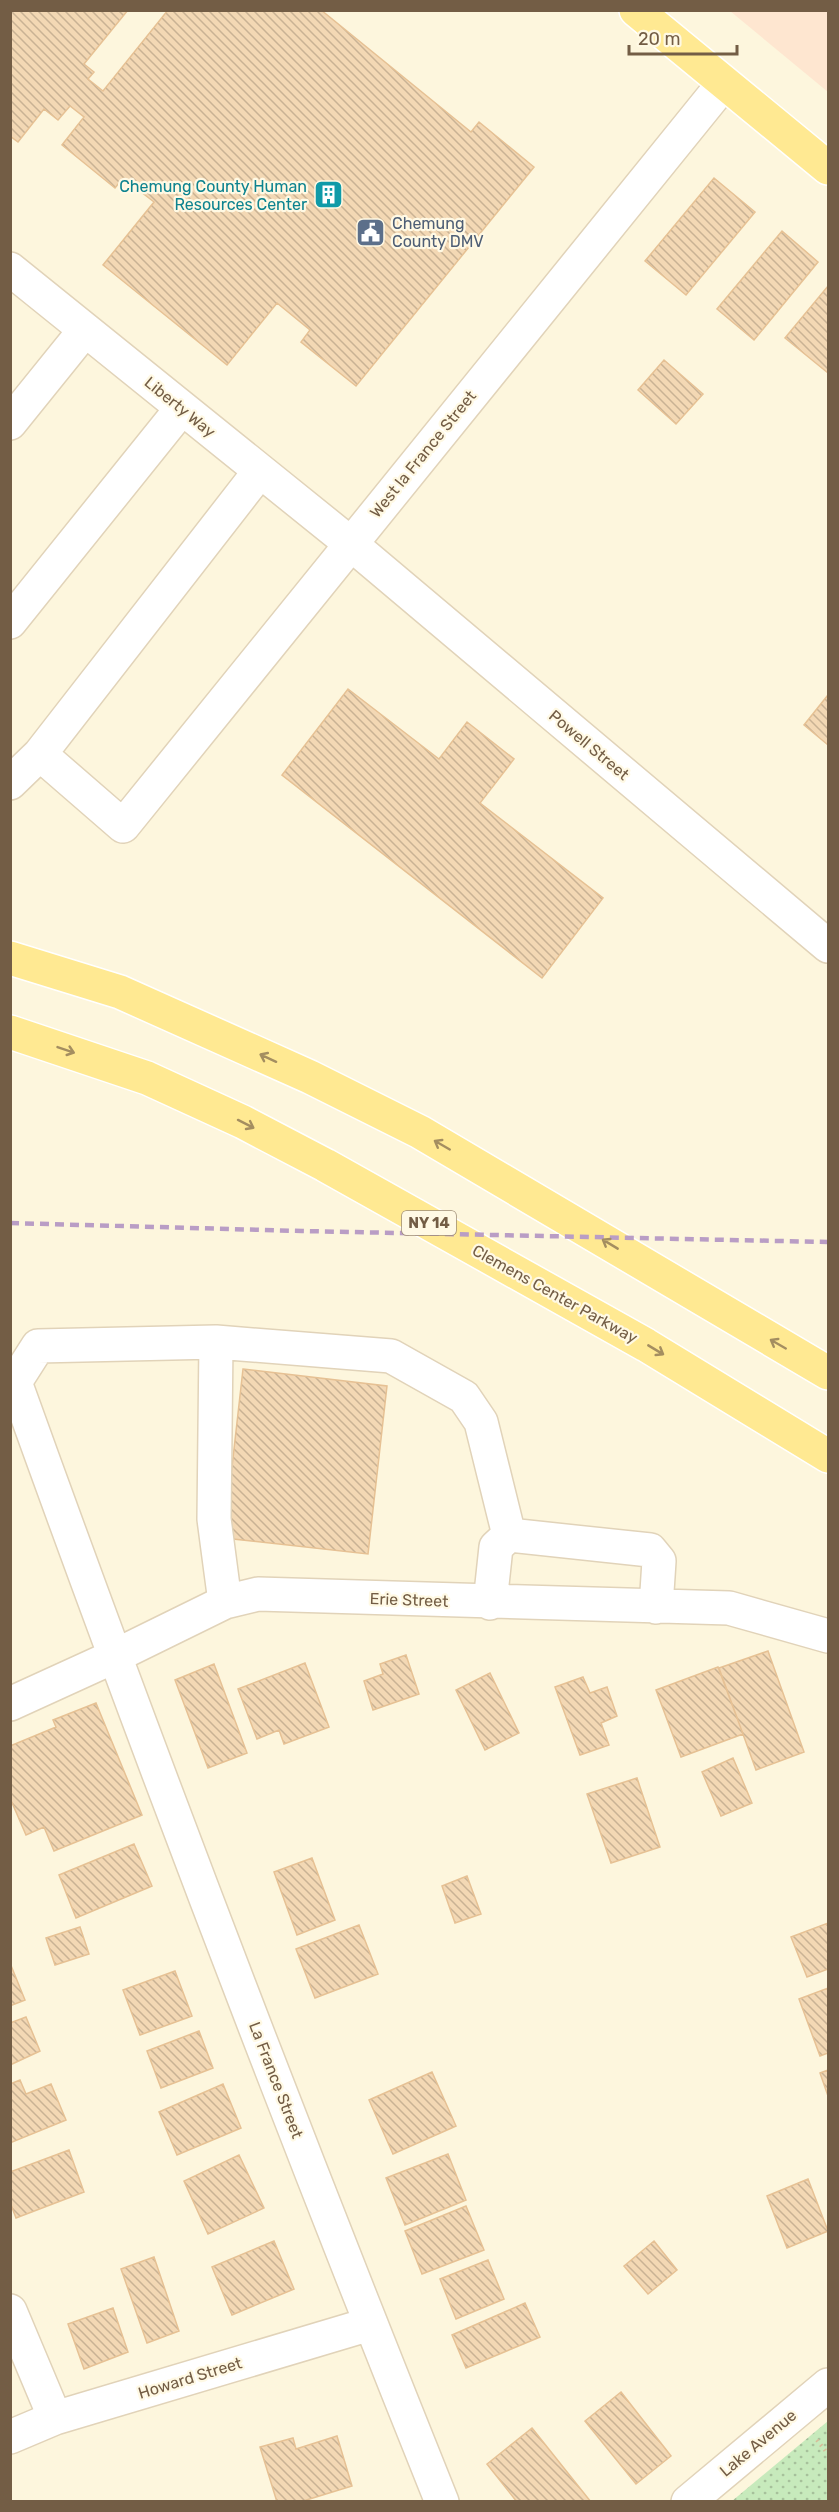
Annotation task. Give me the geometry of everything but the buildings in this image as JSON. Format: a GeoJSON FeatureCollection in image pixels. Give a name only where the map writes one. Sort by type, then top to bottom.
{"type":"FeatureCollection","features":[{"type":"Feature","properties":{"kind":"main road"},"geometry":{"type":"LineString","coordinates":[[636,10],[828,168]]}},
{"type":"Feature","properties":{"kind":"main road"},"geometry":{"type":"LineString","coordinates":[[10,958],[120,992],[310,1077],[420,1132],[828,1373]]}},
{"type":"Feature","properties":{"kind":"main road","name":"Clemens Center Parkway"},"geometry":{"type":"LineString","coordinates":[[10,1032],[147,1078],[243,1122],[325,1165],[646,1345],[828,1456]]}},
{"type":"Feature","properties":{"kind":"street","name":"West la France Street"},"geometry":{"type":"LineString","coordinates":[[40,754],[123,826],[724,83]]}},
{"type":"Feature","properties":{"kind":"street","name":"Liberty Way"},"geometry":{"type":"LineString","coordinates":[[10,268],[351,544]]}},
{"type":"Feature","properties":{"kind":"street"},"geometry":{"type":"LineString","coordinates":[[10,423],[85,330]]}},
{"type":"Feature","properties":{"kind":"street"},"geometry":{"type":"LineString","coordinates":[[10,622],[182,408]]}},
{"type":"Feature","properties":{"kind":"street"},"geometry":{"type":"LineString","coordinates":[[10,783],[40,754],[260,471]]}},
{"type":"Feature","properties":{"kind":"street","name":"Powell Street"},"geometry":{"type":"LineString","coordinates":[[351,544],[828,946]]}},
{"type":"Feature","properties":{"kind":"street"},"geometry":{"type":"LineString","coordinates":[[225,1602],[214,1519],[216,1342],[391,1356],[464,1397],[481,1422],[509,1535]]}},
{"type":"Feature","properties":{"kind":"street","name":"La France Street"},"geometry":{"type":"LineString","coordinates":[[216,1342],[38,1346],[15,1383],[113,1657],[370,2324],[442,2502]]}},
{"type":"Feature","properties":{"kind":"street"},"geometry":{"type":"LineString","coordinates":[[490,1603],[496,1547],[509,1535],[651,1550],[659,1561],[656,1607]]}},
{"type":"Feature","properties":{"kind":"street","name":"Erie Street"},"geometry":{"type":"LineString","coordinates":[[10,1704],[225,1602],[258,1594],[490,1603],[729,1608],[828,1636]]}},
{"type":"Feature","properties":{"kind":"street"},"geometry":{"type":"LineString","coordinates":[[10,2311],[55,2418]]}},
{"type":"Feature","properties":{"kind":"street","name":"Howard Street"},"geometry":{"type":"LineString","coordinates":[[10,2437],[55,2418],[370,2324]]}},
{"type":"Feature","properties":{"kind":"street","name":"Lake Avenue"},"geometry":{"type":"LineString","coordinates":[[688,2502],[828,2385]]}},
{"type":"Feature","properties":{"kind":"path"},"geometry":{"type":"LineString","coordinates":[[813,2434],[828,2454]]}},
{"type":"Feature","properties":{"kind":"shaded area"},"geometry":{"type":"Polygon","coordinates":[[[730,11],[828,11],[828,92],[730,11]]]}},
{"type":"Feature","properties":{"kind":"green space"},"geometry":{"type":"Polygon","coordinates":[[[828,2421],[828,2501],[732,2501],[828,2421]]]}},
{"type":"Feature","properties":{"kind":"railway"},"geometry":{"type":"LineString","coordinates":[[10,1223],[828,1242]]}},
{"type":"Feature","properties":{"kind":"place","name":"Chemung County Human Resources Center"},"geometry":{"type":"Point","coordinates":[328,195]}},
{"type":"Feature","properties":{"kind":"place","name":"Chemung County DMV"},"geometry":{"type":"Point","coordinates":[371,232]}}]}
